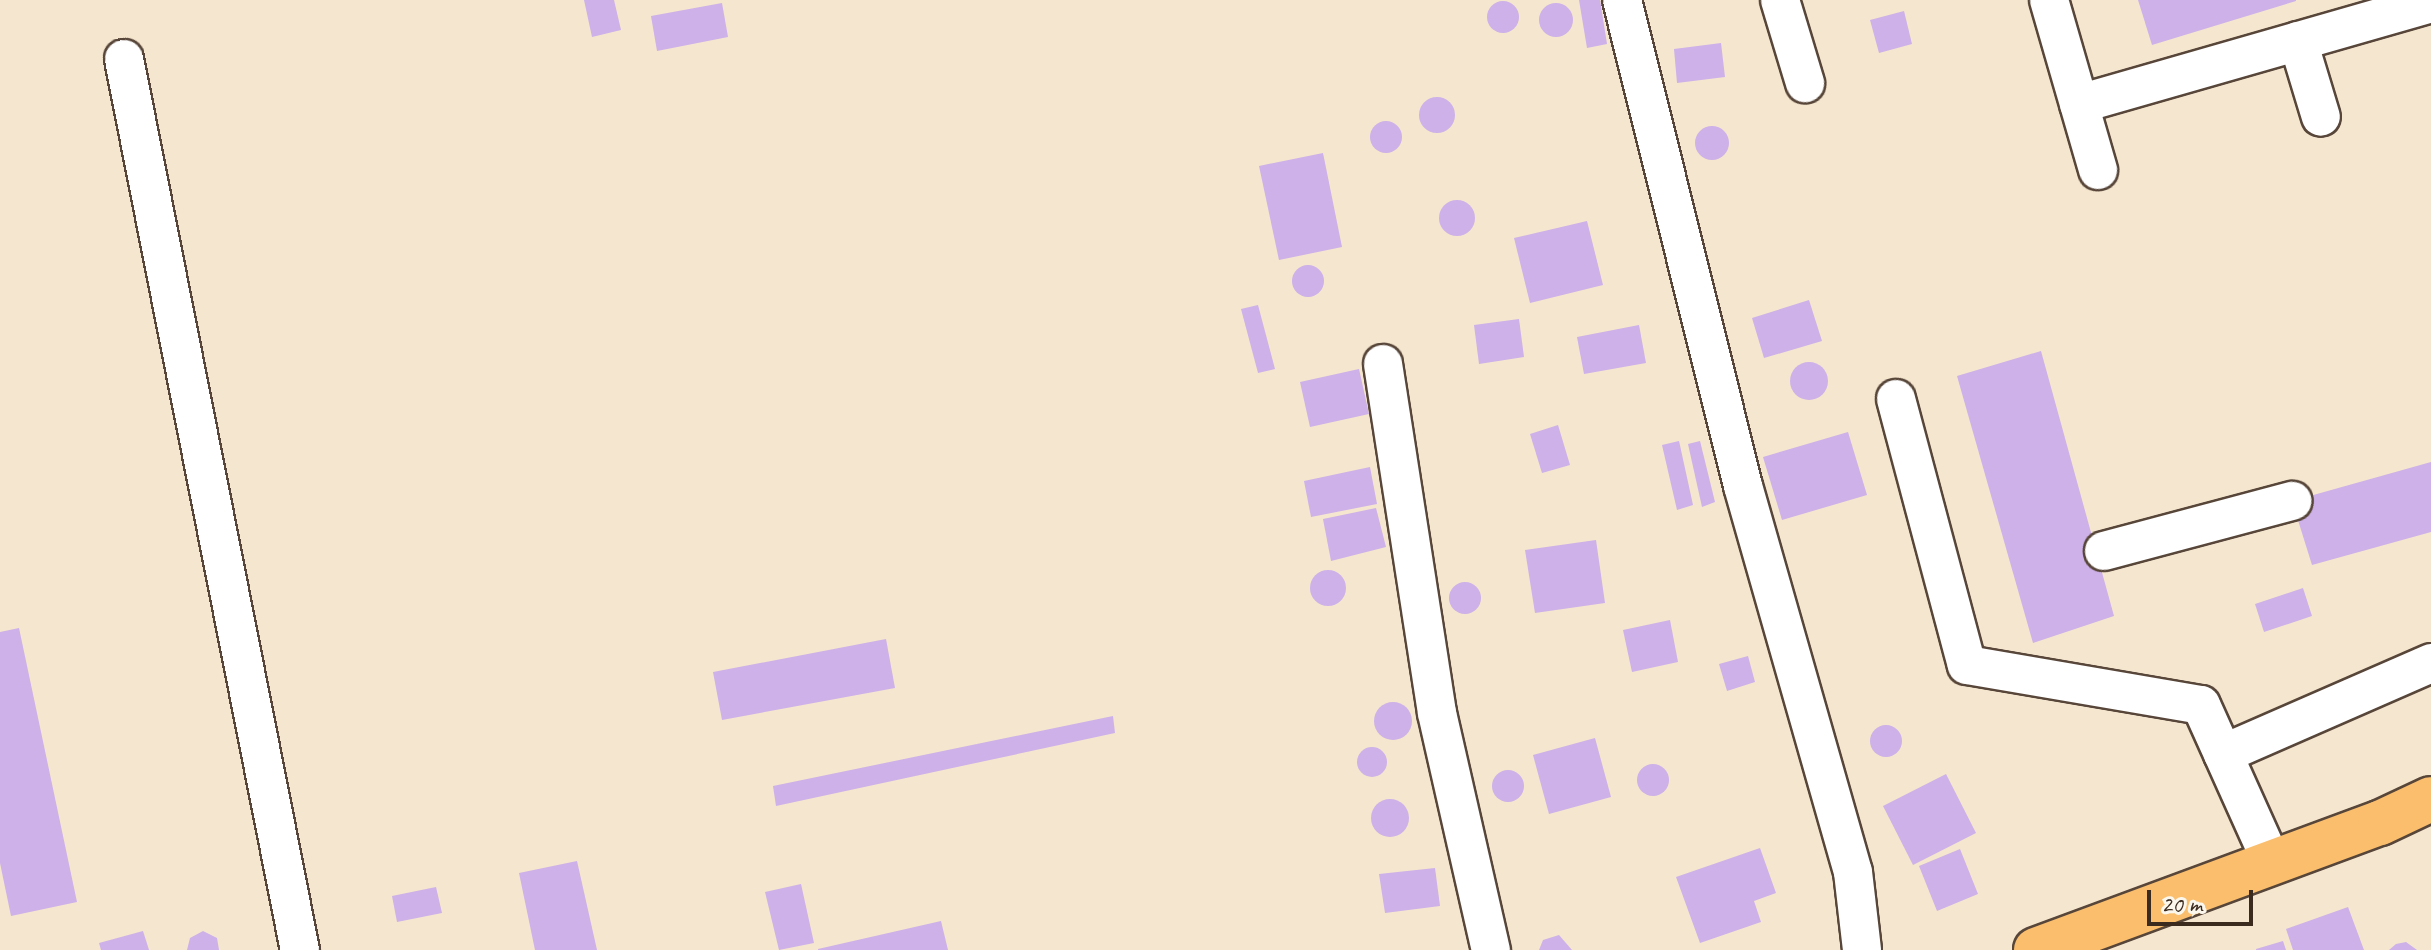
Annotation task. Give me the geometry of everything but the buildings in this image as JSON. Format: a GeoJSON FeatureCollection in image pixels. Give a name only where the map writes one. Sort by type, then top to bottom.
{"type":"FeatureCollection","features":[{"type":"Feature","properties":{"kind":"main road"},"geometry":{"type":"LineString","coordinates":[[2036,950],[2272,863],[2431,799]]}},
{"type":"Feature","properties":{"kind":"lane"},"geometry":{"type":"LineString","coordinates":[[1622,0],[1743,486],[1853,872],[1862,950]]}},
{"type":"Feature","properties":{"kind":"lane"},"geometry":{"type":"LineString","coordinates":[[1780,0],[1805,83]]}},
{"type":"Feature","properties":{"kind":"lane"},"geometry":{"type":"LineString","coordinates":[[2049,0],[2098,170]]}},
{"type":"Feature","properties":{"kind":"lane"},"geometry":{"type":"LineString","coordinates":[[2079,104],[2431,3]]}},
{"type":"Feature","properties":{"kind":"lane"},"geometry":{"type":"LineString","coordinates":[[2298,41],[2321,117]]}},
{"type":"Feature","properties":{"kind":"lane"},"geometry":{"type":"LineString","coordinates":[[124,59],[300,950]]}},
{"type":"Feature","properties":{"kind":"lane"},"geometry":{"type":"LineString","coordinates":[[1383,364],[1437,713],[1491,950]]}},
{"type":"Feature","properties":{"kind":"lane"},"geometry":{"type":"LineString","coordinates":[[1896,399],[1967,665],[2201,705],[2272,863]]}},
{"type":"Feature","properties":{"kind":"lane"},"geometry":{"type":"LineString","coordinates":[[2104,551],[2292,501]]}},
{"type":"Feature","properties":{"kind":"lane"},"geometry":{"type":"LineString","coordinates":[[2223,754],[2431,663]]}}]}
